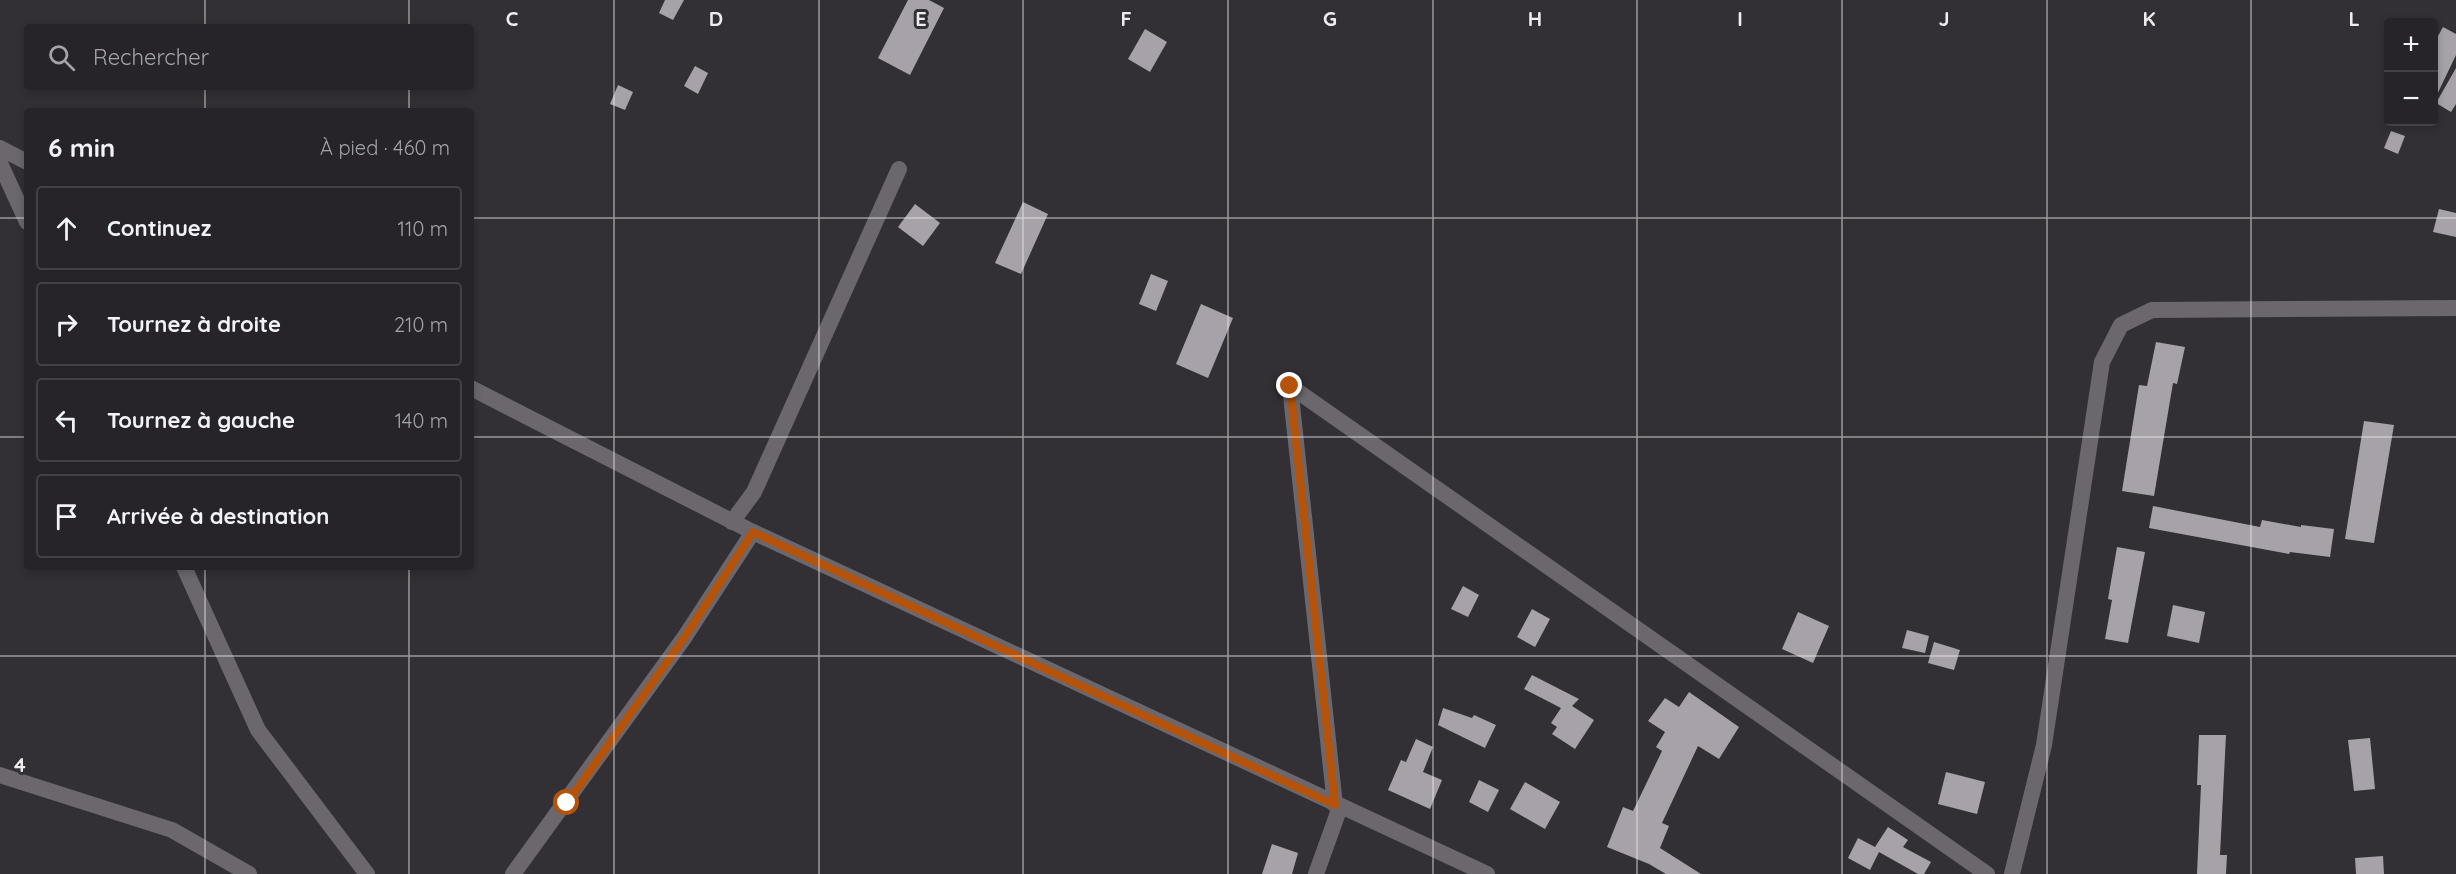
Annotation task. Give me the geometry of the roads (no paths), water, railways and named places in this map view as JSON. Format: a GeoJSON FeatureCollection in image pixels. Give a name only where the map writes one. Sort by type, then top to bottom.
{"type":"FeatureCollection","features":[{"type":"Feature","properties":{"kind":"street"},"geometry":{"type":"LineString","coordinates":[[0,148],[24,160]]}},
{"type":"Feature","properties":{"kind":"street"},"geometry":{"type":"LineString","coordinates":[[0,163],[24,215]]}},
{"type":"Feature","properties":{"kind":"street"},"geometry":{"type":"LineString","coordinates":[[732,522],[754,492],[899,169]]}},
{"type":"Feature","properties":{"kind":"street"},"geometry":{"type":"LineString","coordinates":[[2012,874],[2044,745],[2102,362],[2121,325],[2152,310],[2456,308]]}},
{"type":"Feature","properties":{"kind":"street"},"geometry":{"type":"LineString","coordinates":[[1316,874],[1338,806],[1290,386],[1987,874]]}},
{"type":"Feature","properties":{"kind":"street"},"geometry":{"type":"LineString","coordinates":[[474,390],[732,522],[1488,874]]}},
{"type":"Feature","properties":{"kind":"street"},"geometry":{"type":"LineString","coordinates":[[513,874],[684,638],[753,532]]}},
{"type":"Feature","properties":{"kind":"street"},"geometry":{"type":"LineString","coordinates":[[185,570],[258,730],[367,874]]}},
{"type":"Feature","properties":{"kind":"street"},"geometry":{"type":"LineString","coordinates":[[0,775],[172,830],[249,874]]}}]}
